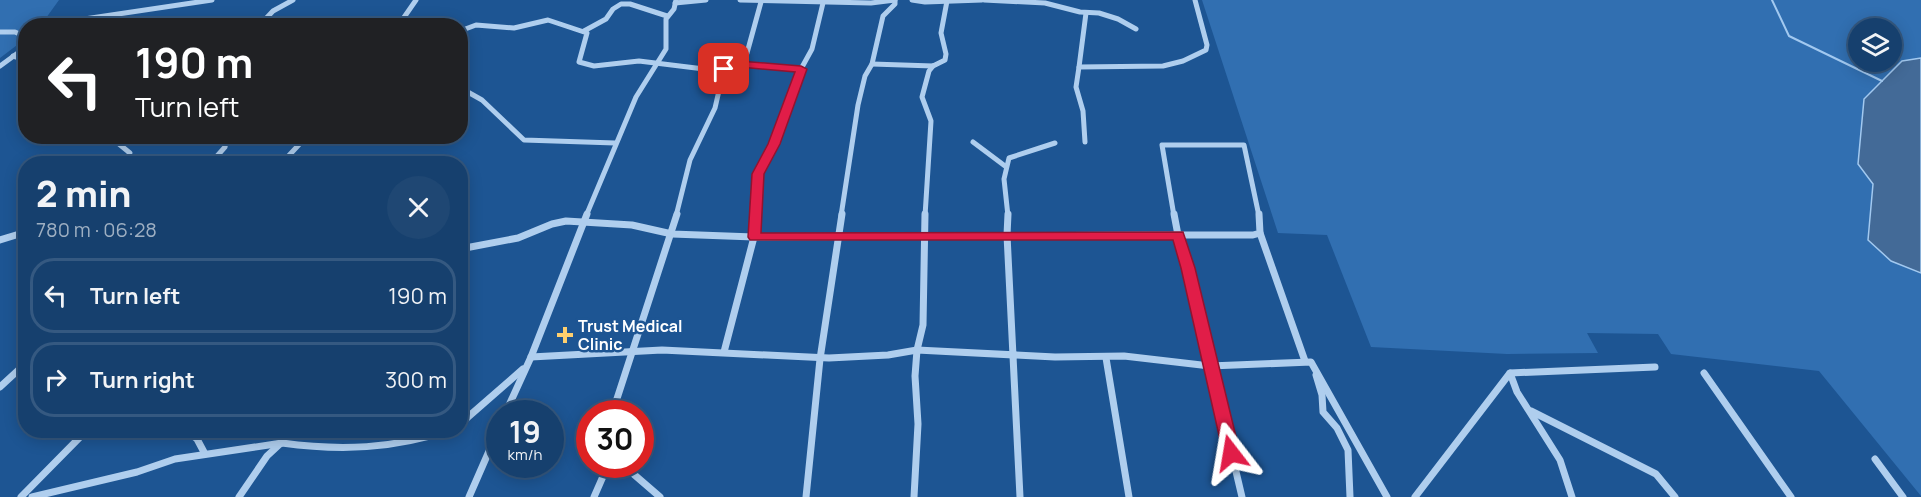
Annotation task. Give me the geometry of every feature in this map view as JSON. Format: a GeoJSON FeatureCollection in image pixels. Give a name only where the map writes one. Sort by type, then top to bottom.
{"type":"FeatureCollection","features":[{"type":"Feature","properties":{"kind":"street"},"geometry":{"type":"LineString","coordinates":[[91,18],[212,0]]}},
{"type":"Feature","properties":{"kind":"street"},"geometry":{"type":"LineString","coordinates":[[266,18],[273,11],[292,0]]}},
{"type":"Feature","properties":{"kind":"street"},"geometry":{"type":"LineString","coordinates":[[404,18],[416,0]]}},
{"type":"Feature","properties":{"kind":"street"},"geometry":{"type":"LineString","coordinates":[[511,400],[531,357],[615,143],[636,97],[666,49],[668,16],[676,2],[706,0]]}},
{"type":"Feature","properties":{"kind":"street"},"geometry":{"type":"LineString","coordinates":[[740,0],[823,3],[895,0],[895,4],[883,16],[872,64],[865,76],[858,105],[820,359],[806,497]]}},
{"type":"Feature","properties":{"kind":"street"},"geometry":{"type":"LineString","coordinates":[[912,0],[1045,3],[1109,16],[1136,29]]}},
{"type":"Feature","properties":{"kind":"street"},"geometry":{"type":"LineString","coordinates":[[1079,68],[1163,66],[1206,50],[1207,45],[1196,0]]}},
{"type":"Feature","properties":{"kind":"street"},"geometry":{"type":"LineString","coordinates":[[914,497],[918,424],[915,376],[917,350],[923,325],[924,236],[931,121],[922,97],[929,70],[947,56],[941,32],[946,16],[947,1]]}},
{"type":"Feature","properties":{"kind":"street"},"geometry":{"type":"LineString","coordinates":[[739,64],[747,53],[761,2]]}},
{"type":"Feature","properties":{"kind":"street"},"geometry":{"type":"LineString","coordinates":[[724,352],[754,237],[758,174],[774,144],[801,69],[812,49],[823,3]]}},
{"type":"Feature","properties":{"kind":"street"},"geometry":{"type":"LineString","coordinates":[[584,31],[606,19],[621,4],[630,4],[668,16]]}},
{"type":"Feature","properties":{"kind":"street"},"geometry":{"type":"LineString","coordinates":[[1084,142],[1083,111],[1076,87],[1086,13]]}},
{"type":"Feature","properties":{"kind":"street"},"geometry":{"type":"LineString","coordinates":[[468,28],[476,25],[514,28],[548,21],[584,31],[588,37],[579,62],[594,66],[639,61],[658,62],[670,66],[724,69],[739,64],[801,69]]}},
{"type":"Feature","properties":{"kind":"street"},"geometry":{"type":"LineString","coordinates":[[0,32],[18,34]]}},
{"type":"Feature","properties":{"kind":"street"},"geometry":{"type":"LineString","coordinates":[[12,56],[18,49]]}},
{"type":"Feature","properties":{"kind":"street"},"geometry":{"type":"LineString","coordinates":[[0,66],[18,52]]}},
{"type":"Feature","properties":{"kind":"street"},"geometry":{"type":"LineString","coordinates":[[12,56],[18,58]]}},
{"type":"Feature","properties":{"kind":"street"},"geometry":{"type":"LineString","coordinates":[[872,64],[933,66]]}},
{"type":"Feature","properties":{"kind":"street"},"geometry":{"type":"LineString","coordinates":[[651,73],[670,66]]}},
{"type":"Feature","properties":{"kind":"street"},"geometry":{"type":"LineString","coordinates":[[616,400],[672,234],[690,160],[715,108],[724,69]]}},
{"type":"Feature","properties":{"kind":"street"},"geometry":{"type":"LineString","coordinates":[[468,92],[482,100],[524,140],[615,143]]}},
{"type":"Feature","properties":{"kind":"street"},"geometry":{"type":"LineString","coordinates":[[972,142],[1005,166]]}},
{"type":"Feature","properties":{"kind":"street"},"geometry":{"type":"LineString","coordinates":[[1020,497],[1007,235],[1008,213],[1003,186],[1005,166],[1013,156],[1055,143]]}},
{"type":"Feature","properties":{"kind":"street"},"geometry":{"type":"LineString","coordinates":[[119,144],[130,153],[128,156]]}},
{"type":"Feature","properties":{"kind":"street"},"geometry":{"type":"LineString","coordinates":[[217,156],[226,144]]}},
{"type":"Feature","properties":{"kind":"street"},"geometry":{"type":"LineString","coordinates":[[288,156],[300,144]]}},
{"type":"Feature","properties":{"kind":"street"},"geometry":{"type":"LineString","coordinates":[[1242,497],[1188,268],[1178,236],[1162,145],[1244,145],[1259,212],[1260,233],[1322,395],[1323,412],[1337,428],[1348,450],[1350,497]]}},
{"type":"Feature","properties":{"kind":"street"},"geometry":{"type":"LineString","coordinates":[[468,247],[518,238],[552,224],[566,221],[583,224],[632,225],[672,234],[754,237],[1178,236],[1260,233]]}},
{"type":"Feature","properties":{"kind":"street"},"geometry":{"type":"LineString","coordinates":[[0,240],[18,234]]}},
{"type":"Feature","properties":{"kind":"street"},"geometry":{"type":"LineString","coordinates":[[531,357],[631,351],[724,352],[820,359],[864,358],[917,350],[1106,358],[1124,356],[1210,366],[1308,361]]}},
{"type":"Feature","properties":{"kind":"street"},"geometry":{"type":"LineString","coordinates":[[1106,358],[1129,497]]}},
{"type":"Feature","properties":{"kind":"street"},"geometry":{"type":"LineString","coordinates":[[1308,361],[1387,497]]}},
{"type":"Feature","properties":{"kind":"street"},"geometry":{"type":"LineString","coordinates":[[468,417],[526,367]]}},
{"type":"Feature","properties":{"kind":"street"},"geometry":{"type":"LineString","coordinates":[[1510,373],[1655,367]]}},
{"type":"Feature","properties":{"kind":"street"},"geometry":{"type":"LineString","coordinates":[[0,387],[18,370]]}},
{"type":"Feature","properties":{"kind":"street"},"geometry":{"type":"LineString","coordinates":[[1510,373],[1517,392],[1560,460],[1572,497]]}},
{"type":"Feature","properties":{"kind":"street"},"geometry":{"type":"LineString","coordinates":[[1415,497],[1510,373]]}},
{"type":"Feature","properties":{"kind":"street"},"geometry":{"type":"LineString","coordinates":[[1704,373],[1791,497]]}},
{"type":"Feature","properties":{"kind":"street"},"geometry":{"type":"LineString","coordinates":[[1531,411],[1642,465],[1664,482],[1675,497]]}},
{"type":"Feature","properties":{"kind":"street"},"geometry":{"type":"LineString","coordinates":[[21,497],[79,438]]}},
{"type":"Feature","properties":{"kind":"street"},"geometry":{"type":"LineString","coordinates":[[196,438],[205,454]]}},
{"type":"Feature","properties":{"kind":"street"},"geometry":{"type":"LineString","coordinates":[[282,438],[282,442]]}},
{"type":"Feature","properties":{"kind":"street"},"geometry":{"type":"LineString","coordinates":[[32,497],[205,454],[282,442],[320,449],[408,444],[426,438]]}},
{"type":"Feature","properties":{"kind":"street"},"geometry":{"type":"LineString","coordinates":[[239,497],[267,456],[282,442]]}},
{"type":"Feature","properties":{"kind":"street"},"geometry":{"type":"LineString","coordinates":[[469,497],[486,458]]}},
{"type":"Feature","properties":{"kind":"street"},"geometry":{"type":"LineString","coordinates":[[1875,459],[1903,497]]}},
{"type":"Feature","properties":{"kind":"street"},"geometry":{"type":"LineString","coordinates":[[594,497],[602,478]]}},
{"type":"Feature","properties":{"kind":"street"},"geometry":{"type":"LineString","coordinates":[[638,478],[660,497]]}},
{"type":"Feature","properties":{"kind":"shaded area"},"geometry":{"type":"Polygon","coordinates":[[[0,0],[59,0],[46,18],[18,18],[18,44],[0,58],[0,0]]]}},
{"type":"Feature","properties":{"kind":"shaded area"},"geometry":{"type":"Polygon","coordinates":[[[1202,0],[1921,0],[1921,58],[1902,62],[1902,18],[1848,18],[1848,72],[1892,72],[1864,99],[1873,184],[1868,240],[1891,261],[1921,273],[1921,496],[1819,371],[1671,354],[1658,334],[1587,333],[1598,353],[1507,354],[1371,347],[1327,235],[1278,233],[1202,0]]]}},
{"type":"Feature","properties":{"kind":"shaded area"},"geometry":{"type":"Polygon","coordinates":[[[1921,58],[1921,273],[1891,261],[1868,240],[1873,184],[1858,164],[1864,99],[1891,72],[1902,72],[1902,61],[1921,58]]]}},
{"type":"Feature","properties":{"kind":"waterway"},"geometry":{"type":"LineString","coordinates":[[1772,0],[1789,36],[1882,81]]}},
{"type":"Feature","properties":{"kind":"place","name":"Trust Medical Clinic"},"geometry":{"type":"Point","coordinates":[565,335]}},
{"type":"Feature","properties":{"kind":"route"},"geometry":{"type":"LineString","coordinates":[[724,69],[739,64],[801,69],[774,144],[758,174],[754,237],[1178,236],[1188,268],[1231,453]]}}]}
